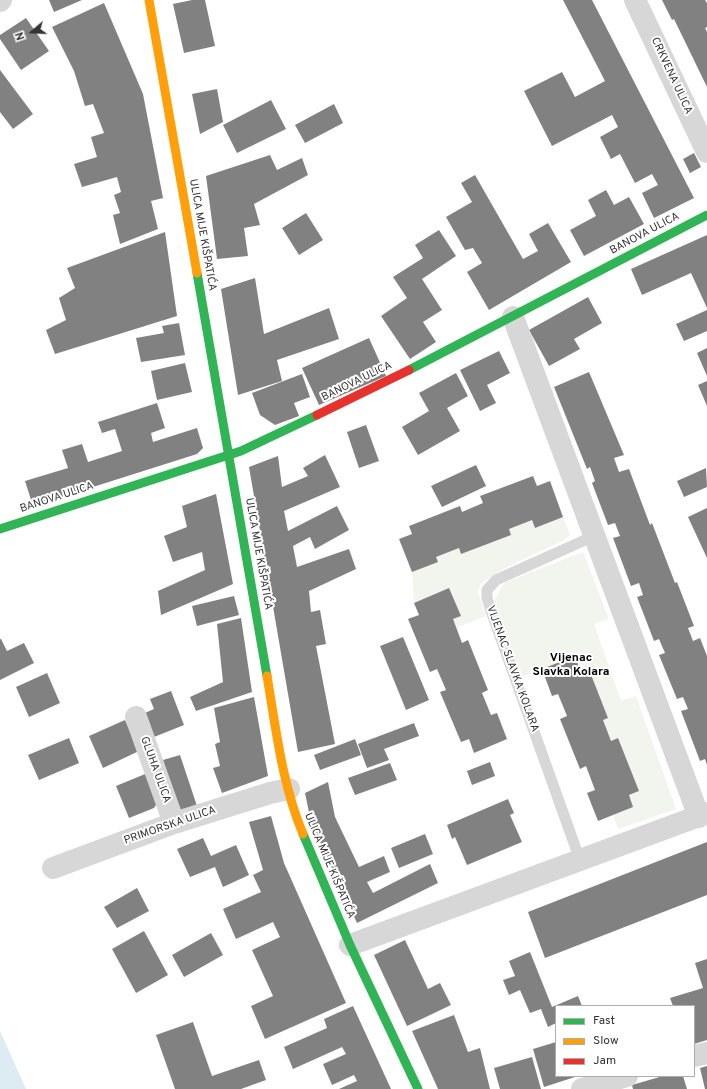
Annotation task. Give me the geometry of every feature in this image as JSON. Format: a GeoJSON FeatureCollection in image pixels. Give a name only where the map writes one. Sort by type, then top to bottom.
{"type":"FeatureCollection","features":[{"type":"Feature","properties":{"kind":"street","name":"ULICA MIJE KIŠPATIĆA"},"geometry":{"type":"LineString","coordinates":[[149,0],[288,789],[295,815],[350,946],[418,1089]]}},
{"type":"Feature","properties":{"kind":"street","name":"CRKVENA ULICA"},"geometry":{"type":"LineString","coordinates":[[634,0],[707,152]]}},
{"type":"Feature","properties":{"kind":"street","name":"BANOVA ULICA"},"geometry":{"type":"LineString","coordinates":[[0,529],[241,451],[389,380],[707,215]]}},
{"type":"Feature","properties":{"kind":"street"},"geometry":{"type":"LineString","coordinates":[[350,946],[703,815],[594,536],[513,316]]}},
{"type":"Feature","properties":{"kind":"street","name":"GLUHA ULICA"},"geometry":{"type":"LineString","coordinates":[[136,717],[174,823]]}},
{"type":"Feature","properties":{"kind":"street","name":"PRIMORSKA ULICA"},"geometry":{"type":"LineString","coordinates":[[53,868],[174,823],[270,793],[288,789]]}},
{"type":"Feature","properties":{"kind":"street"},"geometry":{"type":"LineString","coordinates":[[695,1056],[707,1053]]}},
{"type":"Feature","properties":{"kind":"street"},"geometry":{"type":"LineString","coordinates":[[582,1089],[624,1077]]}},
{"type":"Feature","properties":{"kind":"lane","name":"VIJENAC SLAVKA KOLARA"},"geometry":{"type":"LineString","coordinates":[[580,860],[491,611],[487,598],[487,590],[496,580],[594,536]]}},
{"type":"Feature","properties":{"kind":"shaded area"},"geometry":{"type":"Polygon","coordinates":[[[563,517],[570,535],[564,540],[507,567],[481,583],[478,592],[486,616],[456,628],[453,619],[460,616],[449,588],[414,603],[412,572],[438,562],[436,557],[459,548],[461,554],[511,535],[509,529],[532,520],[535,528],[563,517]]]}},
{"type":"Feature","properties":{"kind":"shaded area"},"geometry":{"type":"Polygon","coordinates":[[[583,552],[609,619],[594,624],[621,701],[636,696],[676,809],[618,829],[613,815],[633,807],[629,795],[639,791],[618,738],[611,741],[603,720],[608,718],[588,667],[580,670],[575,656],[520,678],[494,601],[504,583],[583,552]]]}},
{"type":"Feature","properties":{"kind":"shaded area"},"geometry":{"type":"Polygon","coordinates":[[[0,1031],[26,1089],[0,1089],[0,1031]]]}},
{"type":"Feature","properties":{"kind":"building"},"geometry":{"type":"Polygon","coordinates":[[[49,0],[82,0],[54,12],[49,0]]]}},
{"type":"Feature","properties":{"kind":"building"},"geometry":{"type":"Polygon","coordinates":[[[192,0],[205,0],[215,46],[184,53],[173,4],[192,0]]]}},
{"type":"Feature","properties":{"kind":"building"},"geometry":{"type":"Polygon","coordinates":[[[563,0],[592,0],[694,198],[654,218],[642,193],[658,185],[652,174],[635,183],[620,154],[611,159],[600,137],[618,127],[612,115],[552,146],[524,91],[562,72],[575,97],[605,81],[563,0]]]}},
{"type":"Feature","properties":{"kind":"building"},"geometry":{"type":"Polygon","coordinates":[[[662,0],[705,0],[707,3],[707,27],[705,28],[707,32],[707,87],[674,19],[672,20],[662,0]]]}},
{"type":"Feature","properties":{"kind":"building"},"geometry":{"type":"Polygon","coordinates":[[[104,3],[143,94],[163,198],[151,201],[158,229],[120,244],[113,215],[120,213],[114,195],[121,192],[117,177],[82,187],[74,164],[97,157],[91,137],[104,133],[93,104],[85,106],[74,71],[52,27],[104,3]]]}},
{"type":"Feature","properties":{"kind":"building"},"geometry":{"type":"Polygon","coordinates":[[[26,18],[49,51],[21,70],[0,39],[0,35],[26,18]]]}},
{"type":"Feature","properties":{"kind":"building"},"geometry":{"type":"Polygon","coordinates":[[[0,70],[33,114],[13,129],[0,112],[0,70]]]}},
{"type":"Feature","properties":{"kind":"building"},"geometry":{"type":"Polygon","coordinates":[[[217,89],[223,122],[200,134],[192,94],[217,89]]]}},
{"type":"Feature","properties":{"kind":"building"},"geometry":{"type":"Polygon","coordinates":[[[271,100],[286,129],[237,153],[223,125],[271,100]]]}},
{"type":"Feature","properties":{"kind":"building"},"geometry":{"type":"Polygon","coordinates":[[[334,104],[343,123],[305,143],[295,125],[334,104]]]}},
{"type":"Feature","properties":{"kind":"building"},"geometry":{"type":"Polygon","coordinates":[[[694,153],[701,167],[690,173],[683,159],[694,153]]]}},
{"type":"Feature","properties":{"kind":"building"},"geometry":{"type":"Polygon","coordinates":[[[270,155],[277,170],[302,158],[308,175],[254,204],[260,225],[244,228],[248,256],[217,259],[206,176],[270,155]]]}},
{"type":"Feature","properties":{"kind":"building"},"geometry":{"type":"Polygon","coordinates":[[[475,175],[523,259],[538,251],[529,234],[548,223],[571,262],[489,310],[467,272],[482,263],[473,248],[465,250],[446,217],[472,202],[461,183],[475,175]]]}},
{"type":"Feature","properties":{"kind":"building"},"geometry":{"type":"Polygon","coordinates":[[[606,190],[614,205],[629,197],[644,224],[584,256],[570,230],[596,216],[588,200],[606,190]]]}},
{"type":"Feature","properties":{"kind":"building"},"geometry":{"type":"Polygon","coordinates":[[[306,213],[323,240],[299,255],[282,228],[306,213]]]}},
{"type":"Feature","properties":{"kind":"building"},"geometry":{"type":"Polygon","coordinates":[[[439,230],[456,256],[422,279],[442,310],[423,322],[436,342],[410,359],[381,316],[407,298],[393,277],[423,258],[415,245],[439,230]]]}},
{"type":"Feature","properties":{"kind":"building"},"geometry":{"type":"Polygon","coordinates":[[[165,232],[177,316],[55,354],[46,330],[66,320],[59,298],[75,288],[67,268],[165,232]]]}},
{"type":"Feature","properties":{"kind":"building"},"geometry":{"type":"Polygon","coordinates":[[[707,235],[707,308],[691,273],[642,295],[631,269],[707,235]]]}},
{"type":"Feature","properties":{"kind":"building"},"geometry":{"type":"Polygon","coordinates":[[[255,278],[264,334],[329,308],[339,339],[277,360],[282,381],[238,395],[221,289],[255,278]]]}},
{"type":"Feature","properties":{"kind":"building"},"geometry":{"type":"Polygon","coordinates":[[[588,297],[602,323],[574,339],[580,349],[549,366],[529,330],[588,297]]]}},
{"type":"Feature","properties":{"kind":"building"},"geometry":{"type":"Polygon","coordinates":[[[707,310],[707,331],[684,341],[676,324],[707,310]]]}},
{"type":"Feature","properties":{"kind":"building"},"geometry":{"type":"Polygon","coordinates":[[[179,323],[185,355],[141,362],[136,338],[164,333],[162,326],[179,323]]]}},
{"type":"Feature","properties":{"kind":"building"},"geometry":{"type":"Polygon","coordinates":[[[369,338],[386,376],[319,405],[302,368],[369,338]]]}},
{"type":"Feature","properties":{"kind":"building"},"geometry":{"type":"Polygon","coordinates":[[[707,348],[707,376],[697,353],[707,348]]]}},
{"type":"Feature","properties":{"kind":"building"},"geometry":{"type":"Polygon","coordinates":[[[499,351],[510,373],[487,385],[496,403],[480,411],[460,370],[499,351]]]}},
{"type":"Feature","properties":{"kind":"building"},"geometry":{"type":"Polygon","coordinates":[[[185,363],[192,392],[157,400],[151,371],[185,363]]]}},
{"type":"Feature","properties":{"kind":"building"},"geometry":{"type":"Polygon","coordinates":[[[589,372],[624,455],[614,458],[619,472],[629,469],[650,525],[652,523],[675,583],[677,582],[694,626],[688,628],[693,641],[700,638],[707,656],[707,765],[705,759],[700,761],[681,711],[688,709],[683,697],[677,699],[659,655],[665,653],[659,639],[654,641],[637,597],[643,595],[639,583],[631,586],[613,538],[620,536],[615,523],[608,525],[592,483],[595,481],[590,467],[587,469],[554,387],[589,372]]]}},
{"type":"Feature","properties":{"kind":"building"},"geometry":{"type":"Polygon","coordinates":[[[456,373],[468,396],[447,408],[460,431],[418,455],[402,427],[429,411],[419,393],[456,373]]]}},
{"type":"Feature","properties":{"kind":"building"},"geometry":{"type":"Polygon","coordinates":[[[302,374],[310,397],[294,403],[299,416],[275,425],[260,415],[252,393],[302,374]]]}},
{"type":"Feature","properties":{"kind":"building"},"geometry":{"type":"Polygon","coordinates":[[[707,381],[707,406],[698,385],[707,381]]]}},
{"type":"Feature","properties":{"kind":"building"},"geometry":{"type":"Polygon","coordinates":[[[157,403],[165,428],[151,433],[153,442],[197,428],[203,448],[197,454],[33,506],[25,481],[68,468],[62,450],[82,444],[88,462],[122,451],[115,429],[102,433],[98,422],[157,403]]]}},
{"type":"Feature","properties":{"kind":"building"},"geometry":{"type":"Polygon","coordinates":[[[366,425],[379,461],[359,468],[347,432],[366,425]]]}},
{"type":"Feature","properties":{"kind":"building"},"geometry":{"type":"Polygon","coordinates":[[[325,455],[340,487],[284,511],[288,531],[337,506],[349,530],[315,549],[310,537],[293,546],[297,567],[349,549],[356,569],[309,591],[311,612],[320,610],[326,644],[316,646],[335,744],[298,752],[249,467],[278,456],[282,487],[308,476],[303,468],[325,455]]]}},
{"type":"Feature","properties":{"kind":"building"},"geometry":{"type":"Polygon","coordinates":[[[476,465],[486,486],[442,507],[431,486],[476,465]]]}},
{"type":"Feature","properties":{"kind":"building"},"geometry":{"type":"Polygon","coordinates":[[[706,468],[707,487],[684,497],[677,481],[706,468]]]}},
{"type":"Feature","properties":{"kind":"building"},"geometry":{"type":"Polygon","coordinates":[[[533,476],[537,486],[550,481],[563,517],[535,528],[532,520],[509,529],[511,535],[461,554],[459,548],[436,557],[438,562],[412,572],[399,539],[412,534],[409,526],[460,506],[462,512],[483,503],[480,496],[533,476]]]}},
{"type":"Feature","properties":{"kind":"building"},"geometry":{"type":"Polygon","coordinates":[[[216,494],[233,584],[161,615],[158,591],[205,570],[202,552],[173,562],[164,536],[187,527],[182,506],[216,494]]]}},
{"type":"Feature","properties":{"kind":"building"},"geometry":{"type":"Polygon","coordinates":[[[707,508],[707,558],[688,517],[707,508]]]}},
{"type":"Feature","properties":{"kind":"building"},"geometry":{"type":"Polygon","coordinates":[[[449,588],[461,616],[453,619],[462,643],[468,640],[488,690],[482,693],[491,715],[497,713],[507,739],[474,753],[469,739],[461,742],[440,692],[446,690],[437,669],[430,672],[408,619],[419,615],[414,603],[449,588]]]}},
{"type":"Feature","properties":{"kind":"building"},"geometry":{"type":"Polygon","coordinates":[[[234,596],[239,615],[197,626],[192,606],[234,596]]]}},
{"type":"Feature","properties":{"kind":"building"},"geometry":{"type":"Polygon","coordinates":[[[241,618],[252,692],[196,711],[190,697],[223,682],[217,624],[241,618]]]}},
{"type":"Feature","properties":{"kind":"building"},"geometry":{"type":"Polygon","coordinates":[[[403,637],[429,700],[406,710],[380,646],[403,637]]]}},
{"type":"Feature","properties":{"kind":"building"},"geometry":{"type":"Polygon","coordinates":[[[0,639],[7,651],[24,643],[34,663],[0,680],[0,639]]]}},
{"type":"Feature","properties":{"kind":"building"},"geometry":{"type":"Polygon","coordinates":[[[575,656],[580,670],[588,667],[608,718],[603,720],[611,741],[618,738],[639,791],[629,795],[633,807],[598,821],[587,793],[595,790],[586,766],[580,769],[560,719],[567,716],[558,694],[552,696],[542,669],[575,656]]]}},
{"type":"Feature","properties":{"kind":"building"},"geometry":{"type":"Polygon","coordinates":[[[47,673],[60,703],[29,717],[16,687],[47,673]]]}},
{"type":"Feature","properties":{"kind":"building"},"geometry":{"type":"Polygon","coordinates":[[[171,691],[184,725],[154,737],[145,713],[154,709],[150,699],[171,691]]]}},
{"type":"Feature","properties":{"kind":"building"},"geometry":{"type":"Polygon","coordinates":[[[254,697],[268,776],[222,793],[213,768],[220,766],[215,744],[220,742],[214,708],[254,697]]]}},
{"type":"Feature","properties":{"kind":"building"},"geometry":{"type":"Polygon","coordinates":[[[125,720],[139,751],[103,768],[89,736],[125,720]]]}},
{"type":"Feature","properties":{"kind":"building"},"geometry":{"type":"Polygon","coordinates":[[[414,723],[419,736],[384,749],[389,760],[367,768],[358,744],[414,723]]]}},
{"type":"Feature","properties":{"kind":"building"},"geometry":{"type":"Polygon","coordinates":[[[69,738],[79,763],[39,780],[28,755],[69,738]]]}},
{"type":"Feature","properties":{"kind":"building"},"geometry":{"type":"Polygon","coordinates":[[[355,739],[361,755],[320,770],[314,755],[355,739]]]}},
{"type":"Feature","properties":{"kind":"building"},"geometry":{"type":"Polygon","coordinates":[[[180,755],[197,806],[180,811],[163,760],[180,755]]]}},
{"type":"Feature","properties":{"kind":"building"},"geometry":{"type":"Polygon","coordinates":[[[490,762],[495,776],[472,785],[467,771],[490,762]]]}},
{"type":"Feature","properties":{"kind":"building"},"geometry":{"type":"Polygon","coordinates":[[[390,763],[397,780],[355,795],[348,778],[390,763]]]}},
{"type":"Feature","properties":{"kind":"building"},"geometry":{"type":"Polygon","coordinates":[[[150,772],[161,797],[154,808],[129,818],[116,786],[150,772]]]}},
{"type":"Feature","properties":{"kind":"building"},"geometry":{"type":"Polygon","coordinates":[[[328,782],[335,817],[359,867],[384,856],[390,872],[367,882],[373,893],[430,864],[438,883],[357,923],[311,822],[305,793],[328,782]]]}},
{"type":"Feature","properties":{"kind":"building"},"geometry":{"type":"Polygon","coordinates":[[[508,799],[514,813],[510,815],[522,842],[467,865],[455,837],[452,839],[447,825],[508,799]]]}},
{"type":"Feature","properties":{"kind":"building"},"geometry":{"type":"Polygon","coordinates":[[[271,816],[284,863],[346,1003],[265,1039],[251,1006],[273,996],[252,950],[280,937],[273,922],[236,939],[223,909],[261,892],[253,875],[263,870],[249,822],[271,816]]]}},
{"type":"Feature","properties":{"kind":"building"},"geometry":{"type":"Polygon","coordinates":[[[425,834],[433,854],[399,868],[391,848],[425,834]]]}},
{"type":"Feature","properties":{"kind":"building"},"geometry":{"type":"Polygon","coordinates":[[[203,838],[211,856],[236,845],[249,875],[223,887],[215,867],[190,877],[177,849],[203,838]]]}},
{"type":"Feature","properties":{"kind":"building"},"geometry":{"type":"Polygon","coordinates":[[[707,842],[707,895],[545,958],[528,912],[707,842]]]}},
{"type":"Feature","properties":{"kind":"building"},"geometry":{"type":"Polygon","coordinates":[[[137,888],[149,911],[117,928],[104,907],[137,888]]]}},
{"type":"Feature","properties":{"kind":"building"},"geometry":{"type":"Polygon","coordinates":[[[144,931],[168,975],[136,993],[112,949],[144,931]]]}},
{"type":"Feature","properties":{"kind":"building"},"geometry":{"type":"Polygon","coordinates":[[[211,933],[223,955],[184,977],[172,955],[211,933]]]}},
{"type":"Feature","properties":{"kind":"building"},"geometry":{"type":"Polygon","coordinates":[[[405,940],[428,989],[440,983],[451,1005],[407,1026],[374,955],[405,940]]]}},
{"type":"Feature","properties":{"kind":"building"},"geometry":{"type":"Polygon","coordinates":[[[530,952],[552,1007],[555,1006],[555,1024],[548,1027],[541,1009],[530,1013],[520,990],[509,995],[503,980],[515,976],[509,961],[530,952]]]}},
{"type":"Feature","properties":{"kind":"building"},"geometry":{"type":"Polygon","coordinates":[[[707,959],[707,1040],[695,1044],[695,1005],[673,1005],[670,998],[703,988],[695,963],[707,959]]]}},
{"type":"Feature","properties":{"kind":"building"},"geometry":{"type":"Polygon","coordinates":[[[578,996],[582,1005],[557,1005],[578,996]]]}},
{"type":"Feature","properties":{"kind":"building"},"geometry":{"type":"Polygon","coordinates":[[[353,1006],[391,1089],[339,1089],[357,1081],[354,1075],[332,1085],[323,1064],[346,1054],[342,1047],[293,1069],[284,1047],[327,1028],[324,1019],[353,1006]]]}},
{"type":"Feature","properties":{"kind":"building"},"geometry":{"type":"Polygon","coordinates":[[[454,1015],[468,1052],[480,1048],[490,1089],[438,1089],[412,1031],[454,1015]]]}},
{"type":"Feature","properties":{"kind":"building"},"geometry":{"type":"Polygon","coordinates":[[[193,1022],[212,1076],[259,1060],[266,1080],[241,1089],[175,1089],[156,1035],[193,1022]]]}},
{"type":"Feature","properties":{"kind":"building"},"geometry":{"type":"Polygon","coordinates":[[[555,1042],[555,1077],[575,1077],[544,1087],[533,1049],[555,1042]]]}},
{"type":"Feature","properties":{"kind":"building"},"geometry":{"type":"Polygon","coordinates":[[[532,1057],[541,1089],[500,1089],[494,1068],[532,1057]]]}},
{"type":"Feature","properties":{"kind":"building"},"geometry":{"type":"Polygon","coordinates":[[[707,1066],[707,1089],[705,1089],[700,1068],[707,1066]]]}},
{"type":"Feature","properties":{"kind":"building"},"geometry":{"type":"Polygon","coordinates":[[[660,1077],[683,1077],[687,1089],[633,1089],[632,1085],[660,1077]]]}},
{"type":"Feature","properties":{"kind":"traffic: fast"},"geometry":{"type":"LineString","coordinates":[[409,370],[707,215]]}},
{"type":"Feature","properties":{"kind":"traffic: fast"},"geometry":{"type":"LineString","coordinates":[[197,273],[267,676]]}},
{"type":"Feature","properties":{"kind":"traffic: fast"},"geometry":{"type":"LineString","coordinates":[[0,529],[241,451],[317,415]]}},
{"type":"Feature","properties":{"kind":"traffic: fast"},"geometry":{"type":"LineString","coordinates":[[303,834],[350,945],[418,1089]]}},
{"type":"Feature","properties":{"kind":"traffic: slow"},"geometry":{"type":"LineString","coordinates":[[149,0],[197,273]]}},
{"type":"Feature","properties":{"kind":"traffic: slow"},"geometry":{"type":"LineString","coordinates":[[267,676],[285,776],[303,834]]}},
{"type":"Feature","properties":{"kind":"traffic: jam"},"geometry":{"type":"LineString","coordinates":[[317,415],[409,370]]}},
{"type":"Feature","properties":{"kind":"district","name":"Vijenac Slavka Kolara"},"geometry":{"type":"Point","coordinates":[571,666]}}]}
